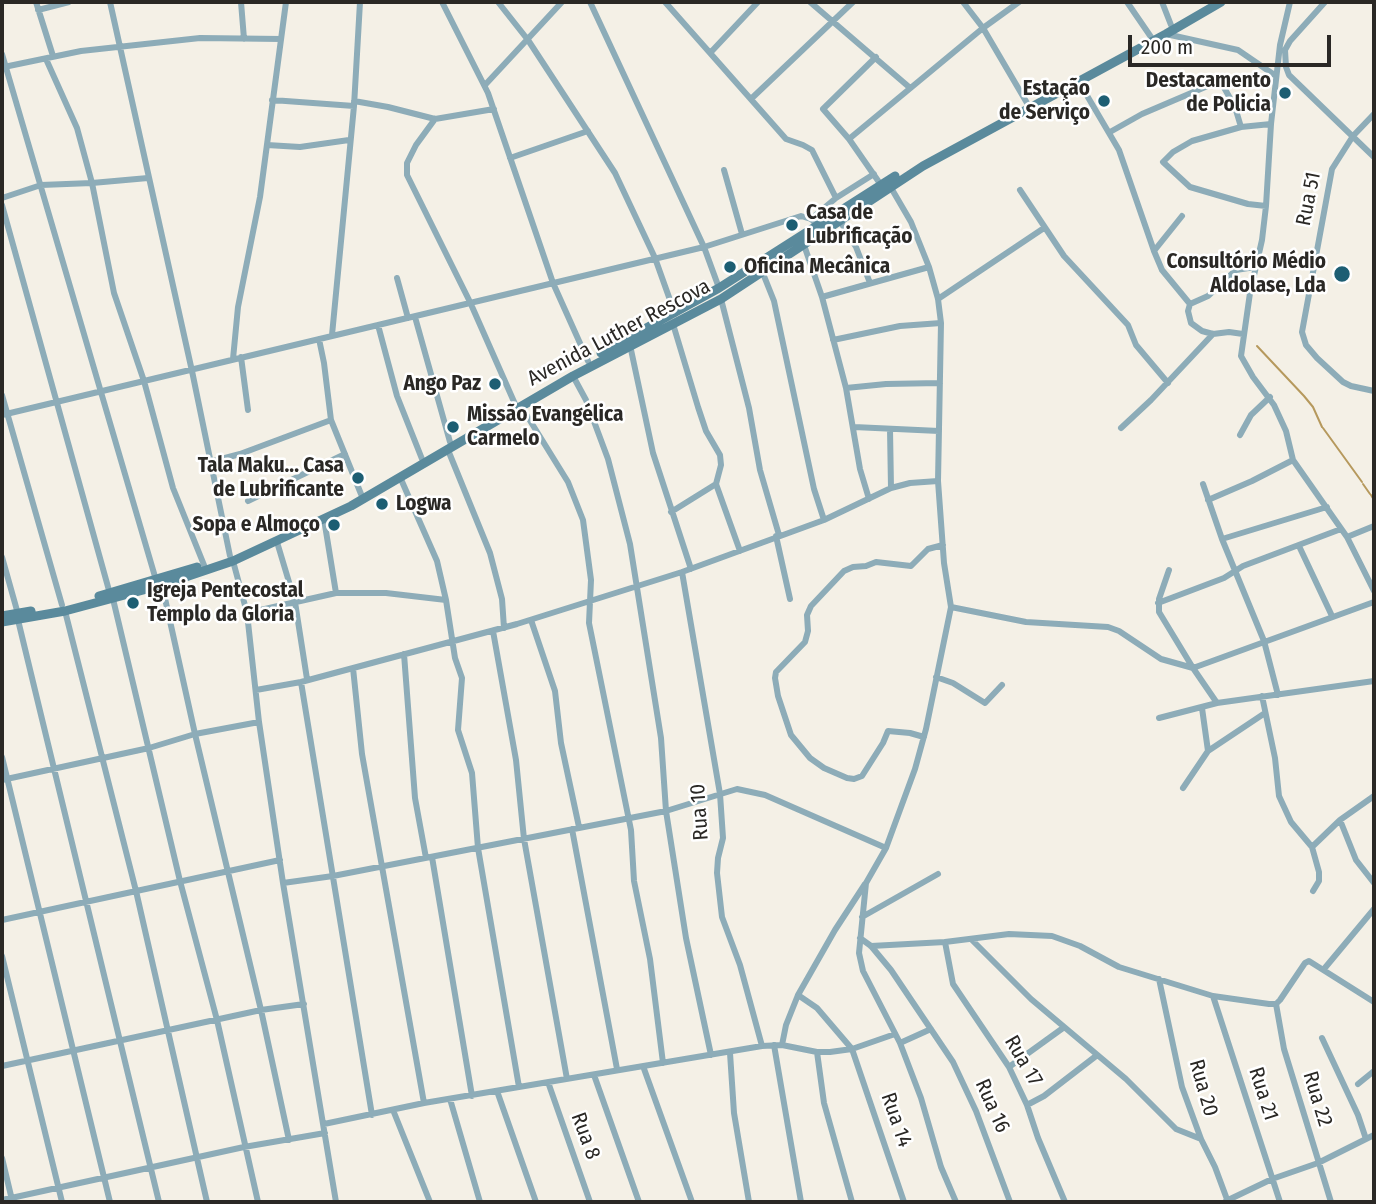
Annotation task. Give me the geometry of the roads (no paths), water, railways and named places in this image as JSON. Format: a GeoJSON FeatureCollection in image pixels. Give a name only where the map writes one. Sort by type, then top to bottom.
{"type":"FeatureCollection","features":[{"type":"Feature","properties":{"kind":"main road","name":"Avenida Luther Rescova"},"geometry":{"type":"LineString","coordinates":[[518,405],[721,299],[804,245],[886,185],[1027,103],[1169,30],[1210,2]]}},
{"type":"Feature","properties":{"kind":"main road","name":"Avenida Luther Rescova"},"geometry":{"type":"LineString","coordinates":[[2,622],[159,583],[277,542],[324,519],[400,477],[588,360],[719,288],[814,222],[1079,82],[1221,2]]}},
{"type":"Feature","properties":{"kind":"main road","name":"Avenida Luther Rescova"},"geometry":{"type":"LineString","coordinates":[[159,583],[204,565],[232,558],[313,519],[449,446]]}},
{"type":"Feature","properties":{"kind":"main road","name":"Avenida Luther Rescova"},"geometry":{"type":"LineString","coordinates":[[2,616],[18,617]]}},
{"type":"Feature","properties":{"kind":"street"},"geometry":{"type":"LineString","coordinates":[[36,2],[49,58],[73,117],[92,183],[114,293],[144,381],[173,488],[204,565]]}},
{"type":"Feature","properties":{"kind":"street"},"geometry":{"type":"LineString","coordinates":[[38,10],[69,2]]}},
{"type":"Feature","properties":{"kind":"street"},"geometry":{"type":"LineString","coordinates":[[110,2],[210,462],[247,613],[259,722],[283,883],[336,1202]]}},
{"type":"Feature","properties":{"kind":"street"},"geometry":{"type":"LineString","coordinates":[[241,2],[244,39]]}},
{"type":"Feature","properties":{"kind":"street"},"geometry":{"type":"LineString","coordinates":[[248,410],[237,358],[242,282],[260,197],[286,2]]}},
{"type":"Feature","properties":{"kind":"street"},"geometry":{"type":"LineString","coordinates":[[332,335],[354,103],[360,2]]}},
{"type":"Feature","properties":{"kind":"street"},"geometry":{"type":"LineString","coordinates":[[442,2],[485,85],[553,283],[588,360]]}},
{"type":"Feature","properties":{"kind":"street"},"geometry":{"type":"LineString","coordinates":[[498,2],[528,40],[615,173],[655,258],[675,314]]}},
{"type":"Feature","properties":{"kind":"street"},"geometry":{"type":"LineString","coordinates":[[485,85],[562,2]]}},
{"type":"Feature","properties":{"kind":"street"},"geometry":{"type":"LineString","coordinates":[[590,2],[704,247],[719,288]]}},
{"type":"Feature","properties":{"kind":"street"},"geometry":{"type":"LineString","coordinates":[[665,2],[786,139],[812,150],[836,198]]}},
{"type":"Feature","properties":{"kind":"street"},"geometry":{"type":"LineString","coordinates":[[711,52],[758,2]]}},
{"type":"Feature","properties":{"kind":"street"},"geometry":{"type":"LineString","coordinates":[[810,2],[909,88]]}},
{"type":"Feature","properties":{"kind":"street"},"geometry":{"type":"LineString","coordinates":[[752,98],[852,2]]}},
{"type":"Feature","properties":{"kind":"street"},"geometry":{"type":"LineString","coordinates":[[963,2],[983,28],[1027,103]]}},
{"type":"Feature","properties":{"kind":"street"},"geometry":{"type":"LineString","coordinates":[[849,139],[983,28],[1019,2]]}},
{"type":"Feature","properties":{"kind":"street"},"geometry":{"type":"LineString","coordinates":[[1128,2],[1151,37]]}},
{"type":"Feature","properties":{"kind":"street"},"geometry":{"type":"LineString","coordinates":[[1161,2],[1169,30],[1238,50],[1276,76]]}},
{"type":"Feature","properties":{"kind":"street"},"geometry":{"type":"LineString","coordinates":[[1290,2],[1280,45],[1270,124],[1262,240],[1241,356],[1270,397],[1286,431],[1293,460],[1347,537],[1374,591]]}},
{"type":"Feature","properties":{"kind":"street"},"geometry":{"type":"LineString","coordinates":[[1325,2],[1290,41],[1285,50],[1286,67],[1289,75],[1374,156]]}},
{"type":"Feature","properties":{"kind":"street"},"geometry":{"type":"LineString","coordinates":[[4,67],[200,37],[281,39]]}},
{"type":"Feature","properties":{"kind":"street"},"geometry":{"type":"LineString","coordinates":[[2,54],[99,391],[159,583],[261,1010],[289,1140]]}},
{"type":"Feature","properties":{"kind":"street"},"geometry":{"type":"LineString","coordinates":[[801,1202],[778,1045],[798,995],[887,848],[923,737],[951,607],[938,481],[941,323],[938,299],[911,222],[886,185],[874,174],[823,109],[876,57]]}},
{"type":"Feature","properties":{"kind":"street"},"geometry":{"type":"LineString","coordinates":[[1079,82],[1119,150],[1162,270],[1190,304]]}},
{"type":"Feature","properties":{"kind":"street"},"geometry":{"type":"LineString","coordinates":[[1110,132],[1143,114],[1217,82],[1222,84],[1241,127]]}},
{"type":"Feature","properties":{"kind":"street"},"geometry":{"type":"LineString","coordinates":[[272,100],[354,103],[435,119],[494,109]]}},
{"type":"Feature","properties":{"kind":"street","name":"Rua 51"},"geometry":{"type":"LineString","coordinates":[[1374,114],[1353,136],[1332,169],[1302,332],[1306,345],[1335,375],[1351,386],[1374,391]]}},
{"type":"Feature","properties":{"kind":"street"},"geometry":{"type":"LineString","coordinates":[[435,119],[407,163],[407,175],[518,405],[562,471],[578,505],[585,531],[591,580],[589,623],[631,830],[634,881],[650,959],[663,1063]]}},
{"type":"Feature","properties":{"kind":"street"},"geometry":{"type":"LineString","coordinates":[[1266,206],[1248,204],[1191,187],[1163,162],[1172,152],[1192,141],[1241,127],[1270,124]]}},
{"type":"Feature","properties":{"kind":"street"},"geometry":{"type":"LineString","coordinates":[[510,158],[588,131]]}},
{"type":"Feature","properties":{"kind":"street"},"geometry":{"type":"LineString","coordinates":[[267,145],[300,147],[349,140]]}},
{"type":"Feature","properties":{"kind":"street"},"geometry":{"type":"LineString","coordinates":[[724,170],[742,234]]}},
{"type":"Feature","properties":{"kind":"street"},"geometry":{"type":"LineString","coordinates":[[5,414],[704,247],[801,216],[814,222],[836,198],[874,174]]}},
{"type":"Feature","properties":{"kind":"street"},"geometry":{"type":"LineString","coordinates":[[2,198],[41,185],[148,178]]}},
{"type":"Feature","properties":{"kind":"street"},"geometry":{"type":"LineString","coordinates":[[1020,190],[1064,256],[1128,324],[1136,345],[1168,383]]}},
{"type":"Feature","properties":{"kind":"street"},"geometry":{"type":"LineString","coordinates":[[2,205],[111,597],[180,881],[217,1020],[258,1202]]}},
{"type":"Feature","properties":{"kind":"street"},"geometry":{"type":"LineString","coordinates":[[1154,251],[1182,216]]}},
{"type":"Feature","properties":{"kind":"street"},"geometry":{"type":"LineString","coordinates":[[840,220],[856,247],[870,283]]}},
{"type":"Feature","properties":{"kind":"street"},"geometry":{"type":"LineString","coordinates":[[938,299],[1044,228]]}},
{"type":"Feature","properties":{"kind":"street"},"geometry":{"type":"LineString","coordinates":[[804,245],[822,297],[846,388],[860,469],[869,499]]}},
{"type":"Feature","properties":{"kind":"street"},"geometry":{"type":"LineString","coordinates":[[758,263],[774,301],[814,489],[824,520]]}},
{"type":"Feature","properties":{"kind":"street"},"geometry":{"type":"LineString","coordinates":[[822,297],[929,267]]}},
{"type":"Feature","properties":{"kind":"street"},"geometry":{"type":"LineString","coordinates":[[1190,304],[1208,296],[1236,270],[1255,267]]}},
{"type":"Feature","properties":{"kind":"street"},"geometry":{"type":"LineString","coordinates":[[397,278],[412,318],[449,446],[490,553],[500,589],[504,628]]}},
{"type":"Feature","properties":{"kind":"street"},"geometry":{"type":"LineString","coordinates":[[721,299],[749,408],[760,470],[790,599]]}},
{"type":"Feature","properties":{"kind":"street"},"geometry":{"type":"LineString","coordinates":[[1190,304],[1188,311],[1191,323],[1202,331],[1213,334],[1243,334]]}},
{"type":"Feature","properties":{"kind":"street"},"geometry":{"type":"LineString","coordinates":[[833,340],[900,326],[941,323]]}},
{"type":"Feature","properties":{"kind":"street"},"geometry":{"type":"LineString","coordinates":[[673,324],[706,431],[720,455],[721,465],[716,484],[740,551]]}},
{"type":"Feature","properties":{"kind":"street"},"geometry":{"type":"LineString","coordinates":[[378,325],[397,396],[422,459]]}},
{"type":"Feature","properties":{"kind":"street"},"geometry":{"type":"LineString","coordinates":[[1121,428],[1168,383],[1213,334]]}},
{"type":"Feature","properties":{"kind":"street"},"geometry":{"type":"LineString","coordinates":[[319,339],[331,420],[361,494]]}},
{"type":"Feature","properties":{"kind":"street"},"geometry":{"type":"LineString","coordinates":[[630,345],[653,453],[691,569]]}},
{"type":"Feature","properties":{"kind":"street"},"geometry":{"type":"LineString","coordinates":[[573,376],[586,400],[608,458],[625,521],[638,586],[661,738],[666,811],[686,938],[711,1055]]}},
{"type":"Feature","properties":{"kind":"street"},"geometry":{"type":"LineString","coordinates":[[846,388],[940,383]]}},
{"type":"Feature","properties":{"kind":"street"},"geometry":{"type":"LineString","coordinates":[[2,395],[5,414],[64,608],[136,891],[207,1202]]}},
{"type":"Feature","properties":{"kind":"street"},"geometry":{"type":"LineString","coordinates":[[1240,435],[1251,415],[1270,397]]}},
{"type":"Feature","properties":{"kind":"street"},"geometry":{"type":"LineString","coordinates":[[210,462],[240,454],[331,420]]}},
{"type":"Feature","properties":{"kind":"street"},"geometry":{"type":"LineString","coordinates":[[854,427],[939,431]]}},
{"type":"Feature","properties":{"kind":"street"},"geometry":{"type":"LineString","coordinates":[[890,429],[891,488]]}},
{"type":"Feature","properties":{"kind":"street"},"geometry":{"type":"LineString","coordinates":[[248,501],[345,454]]}},
{"type":"Feature","properties":{"kind":"street"},"geometry":{"type":"LineString","coordinates":[[1208,500],[1293,460]]}},
{"type":"Feature","properties":{"kind":"street"},"geometry":{"type":"LineString","coordinates":[[400,477],[433,550],[463,684],[458,730],[472,773],[478,848],[519,1087]]}},
{"type":"Feature","properties":{"kind":"street"},"geometry":{"type":"LineString","coordinates":[[256,690],[353,668],[531,620],[691,569],[824,520],[891,488],[909,483],[938,481]]}},
{"type":"Feature","properties":{"kind":"street"},"geometry":{"type":"LineString","coordinates":[[671,512],[716,484]]}},
{"type":"Feature","properties":{"kind":"street"},"geometry":{"type":"LineString","coordinates":[[1203,484],[1222,539],[1264,641],[1278,695]]}},
{"type":"Feature","properties":{"kind":"street"},"geometry":{"type":"LineString","coordinates":[[1222,539],[1327,507]]}},
{"type":"Feature","properties":{"kind":"street"},"geometry":{"type":"LineString","coordinates":[[324,519],[336,593]]}},
{"type":"Feature","properties":{"kind":"street"},"geometry":{"type":"LineString","coordinates":[[1347,537],[1374,526]]}},
{"type":"Feature","properties":{"kind":"street"},"geometry":{"type":"LineString","coordinates":[[1158,603],[1341,529]]}},
{"type":"Feature","properties":{"kind":"street"},"geometry":{"type":"LineString","coordinates":[[277,542],[295,602],[333,876],[357,1008],[372,1115]]}},
{"type":"Feature","properties":{"kind":"street"},"geometry":{"type":"LineString","coordinates":[[923,737],[888,731],[862,776],[847,778],[824,768],[810,758],[791,735],[775,678],[776,672],[805,642],[808,631],[807,615],[811,606],[844,571],[876,562],[911,566],[928,549],[943,545]]}},
{"type":"Feature","properties":{"kind":"street"},"geometry":{"type":"LineString","coordinates":[[1300,547],[1332,616]]}},
{"type":"Feature","properties":{"kind":"street"},"geometry":{"type":"LineString","coordinates":[[2,557],[159,1202]]}},
{"type":"Feature","properties":{"kind":"street"},"geometry":{"type":"LineString","coordinates":[[1169,570],[1158,603],[1161,618],[1217,703]]}},
{"type":"Feature","properties":{"kind":"street","name":"Rua 10"},"geometry":{"type":"LineString","coordinates":[[682,572],[720,794],[723,838],[717,873],[722,917],[740,965],[762,1046]]}},
{"type":"Feature","properties":{"kind":"street"},"geometry":{"type":"LineString","coordinates":[[247,613],[336,593],[386,593],[446,600]]}},
{"type":"Feature","properties":{"kind":"street"},"geometry":{"type":"LineString","coordinates":[[951,607],[1026,622],[1108,627],[1119,631],[1161,659],[1193,668],[1374,602]]}},
{"type":"Feature","properties":{"kind":"street"},"geometry":{"type":"LineString","coordinates":[[531,620],[555,691],[575,828],[617,1069]]}},
{"type":"Feature","properties":{"kind":"street"},"geometry":{"type":"LineString","coordinates":[[493,631],[516,760],[524,839],[568,1079]]}},
{"type":"Feature","properties":{"kind":"street"},"geometry":{"type":"LineString","coordinates":[[404,654],[415,798],[429,857],[472,1096]]}},
{"type":"Feature","properties":{"kind":"street"},"geometry":{"type":"LineString","coordinates":[[353,668],[362,754],[424,1103]]}},
{"type":"Feature","properties":{"kind":"street"},"geometry":{"type":"LineString","coordinates":[[936,677],[953,683],[985,703],[1002,685]]}},
{"type":"Feature","properties":{"kind":"street"},"geometry":{"type":"LineString","coordinates":[[1159,719],[1217,703],[1374,681]]}},
{"type":"Feature","properties":{"kind":"street"},"geometry":{"type":"LineString","coordinates":[[1262,696],[1275,758],[1279,796],[1291,822],[1311,847],[1319,872],[1319,881],[1313,891]]}},
{"type":"Feature","properties":{"kind":"street"},"geometry":{"type":"LineString","coordinates":[[1202,708],[1208,751]]}},
{"type":"Feature","properties":{"kind":"street"},"geometry":{"type":"LineString","coordinates":[[1183,788],[1208,751],[1265,713]]}},
{"type":"Feature","properties":{"kind":"street"},"geometry":{"type":"LineString","coordinates":[[5,779],[149,748],[195,734],[259,722]]}},
{"type":"Feature","properties":{"kind":"street"},"geometry":{"type":"LineString","coordinates":[[2,757],[5,779],[40,911],[110,1202]]}},
{"type":"Feature","properties":{"kind":"street"},"geometry":{"type":"LineString","coordinates":[[283,883],[333,876],[666,811],[737,789],[765,795],[887,848]]}},
{"type":"Feature","properties":{"kind":"street"},"geometry":{"type":"LineString","coordinates":[[1311,847],[1340,820],[1374,796]]}},
{"type":"Feature","properties":{"kind":"street"},"geometry":{"type":"LineString","coordinates":[[1340,820],[1356,860],[1374,883]]}},
{"type":"Feature","properties":{"kind":"street"},"geometry":{"type":"LineString","coordinates":[[2,920],[280,860]]}},
{"type":"Feature","properties":{"kind":"street"},"geometry":{"type":"LineString","coordinates":[[862,917],[938,874]]}},
{"type":"Feature","properties":{"kind":"street"},"geometry":{"type":"LineString","coordinates":[[866,883],[859,953],[863,971],[900,1043],[941,1167],[956,1202]]}},
{"type":"Feature","properties":{"kind":"street"},"geometry":{"type":"LineString","coordinates":[[1324,969],[1374,909]]}},
{"type":"Feature","properties":{"kind":"street"},"geometry":{"type":"LineString","coordinates":[[871,946],[944,942],[1009,934],[1052,936],[1080,946],[1119,967],[1213,996],[1276,1004],[1309,961],[1374,1002]]}},
{"type":"Feature","properties":{"kind":"street","name":"Rua 16"},"geometry":{"type":"LineString","coordinates":[[860,938],[871,946],[891,970],[953,1062],[976,1111],[1010,1202]]}},
{"type":"Feature","properties":{"kind":"street"},"geometry":{"type":"LineString","coordinates":[[971,939],[1063,1028],[1126,1079],[1176,1129],[1200,1139]]}},
{"type":"Feature","properties":{"kind":"street","name":"Rua 17"},"geometry":{"type":"LineString","coordinates":[[944,942],[953,984],[1009,1067],[1065,1202]]}},
{"type":"Feature","properties":{"kind":"street"},"geometry":{"type":"LineString","coordinates":[[2,956],[62,1202]]}},
{"type":"Feature","properties":{"kind":"street","name":"Rua 20"},"geometry":{"type":"LineString","coordinates":[[1159,979],[1182,1087],[1200,1139],[1215,1167],[1226,1202]]}},
{"type":"Feature","properties":{"kind":"street"},"geometry":{"type":"LineString","coordinates":[[798,995],[817,1008],[852,1049]]}},
{"type":"Feature","properties":{"kind":"street","name":"Rua 21"},"geometry":{"type":"LineString","coordinates":[[1213,996],[1280,1202]]}},
{"type":"Feature","properties":{"kind":"street"},"geometry":{"type":"LineString","coordinates":[[2,1066],[261,1010],[304,1004]]}},
{"type":"Feature","properties":{"kind":"street","name":"Rua 22"},"geometry":{"type":"LineString","coordinates":[[1276,1004],[1284,1049],[1331,1202]]}},
{"type":"Feature","properties":{"kind":"street"},"geometry":{"type":"LineString","coordinates":[[1009,1067],[1063,1028]]}},
{"type":"Feature","properties":{"kind":"street"},"geometry":{"type":"LineString","coordinates":[[900,1043],[931,1029]]}},
{"type":"Feature","properties":{"kind":"street"},"geometry":{"type":"LineString","coordinates":[[324,1124],[424,1103],[762,1046],[778,1045],[817,1052],[852,1049],[895,1034]]}},
{"type":"Feature","properties":{"kind":"street"},"geometry":{"type":"LineString","coordinates":[[1322,1038],[1358,1115],[1366,1139]]}},
{"type":"Feature","properties":{"kind":"street","name":"Rua 14"},"geometry":{"type":"LineString","coordinates":[[852,1049],[904,1202]]}},
{"type":"Feature","properties":{"kind":"street"},"geometry":{"type":"LineString","coordinates":[[817,1052],[824,1103],[852,1202]]}},
{"type":"Feature","properties":{"kind":"street"},"geometry":{"type":"LineString","coordinates":[[730,1053],[734,1113],[749,1202]]}},
{"type":"Feature","properties":{"kind":"street"},"geometry":{"type":"LineString","coordinates":[[1027,1105],[1044,1096],[1096,1056]]}},
{"type":"Feature","properties":{"kind":"street"},"geometry":{"type":"LineString","coordinates":[[643,1066],[692,1202]]}},
{"type":"Feature","properties":{"kind":"street"},"geometry":{"type":"LineString","coordinates":[[1358,1084],[1374,1071]]}},
{"type":"Feature","properties":{"kind":"street"},"geometry":{"type":"LineString","coordinates":[[594,1075],[639,1202]]}},
{"type":"Feature","properties":{"kind":"street","name":"Rua 8"},"geometry":{"type":"LineString","coordinates":[[548,1083],[590,1202]]}},
{"type":"Feature","properties":{"kind":"street"},"geometry":{"type":"LineString","coordinates":[[497,1091],[536,1202]]}},
{"type":"Feature","properties":{"kind":"street"},"geometry":{"type":"LineString","coordinates":[[450,1099],[480,1202]]}},
{"type":"Feature","properties":{"kind":"street"},"geometry":{"type":"LineString","coordinates":[[393,1110],[430,1202]]}},
{"type":"Feature","properties":{"kind":"street"},"geometry":{"type":"LineString","coordinates":[[2,1200],[12,1200],[58,1187],[244,1147],[325,1133]]}},
{"type":"Feature","properties":{"kind":"street"},"geometry":{"type":"LineString","coordinates":[[1226,1202],[1272,1179],[1318,1163],[1374,1135]]}},
{"type":"Feature","properties":{"kind":"street"},"geometry":{"type":"LineString","coordinates":[[2,1158],[12,1200]]}},
{"type":"Feature","properties":{"kind":"waterway"},"geometry":{"type":"LineString","coordinates":[[1257,346],[1313,407],[1322,427]]}},
{"type":"Feature","properties":{"kind":"waterway"},"geometry":{"type":"LineString","coordinates":[[1323,428],[1362,482]]}},
{"type":"Feature","properties":{"kind":"waterway"},"geometry":{"type":"LineString","coordinates":[[1363,484],[1370,494]]}},
{"type":"Feature","properties":{"kind":"waterway"},"geometry":{"type":"LineString","coordinates":[[1371,495],[1374,500]]}},
{"type":"Feature","properties":{"kind":"place","name":"Destacamento de Policia"},"geometry":{"type":"Point","coordinates":[1285,93]}},
{"type":"Feature","properties":{"kind":"place","name":"Estação de Serviço"},"geometry":{"type":"Point","coordinates":[1104,101]}},
{"type":"Feature","properties":{"kind":"place","name":"Casa de Lubrificação"},"geometry":{"type":"Point","coordinates":[792,225]}},
{"type":"Feature","properties":{"kind":"place","name":"Oficina Mecânica"},"geometry":{"type":"Point","coordinates":[730,267]}},
{"type":"Feature","properties":{"kind":"place","name":"Consultório Médio Aldolase, Lda"},"geometry":{"type":"Point","coordinates":[1342,274]}},
{"type":"Feature","properties":{"kind":"place","name":"Ango Paz"},"geometry":{"type":"Point","coordinates":[495,384]}},
{"type":"Feature","properties":{"kind":"place","name":"Missão Evangélica Carmelo"},"geometry":{"type":"Point","coordinates":[453,427]}},
{"type":"Feature","properties":{"kind":"place","name":"Tala Maku... Casa de Lubrificante"},"geometry":{"type":"Point","coordinates":[358,478]}},
{"type":"Feature","properties":{"kind":"place","name":"Logwa"},"geometry":{"type":"Point","coordinates":[382,504]}},
{"type":"Feature","properties":{"kind":"place","name":"Sopa e Almoço"},"geometry":{"type":"Point","coordinates":[334,525]}},
{"type":"Feature","properties":{"kind":"place","name":"Igreja Pentecostal Templo da Gloria"},"geometry":{"type":"Point","coordinates":[133,603]}}]}
